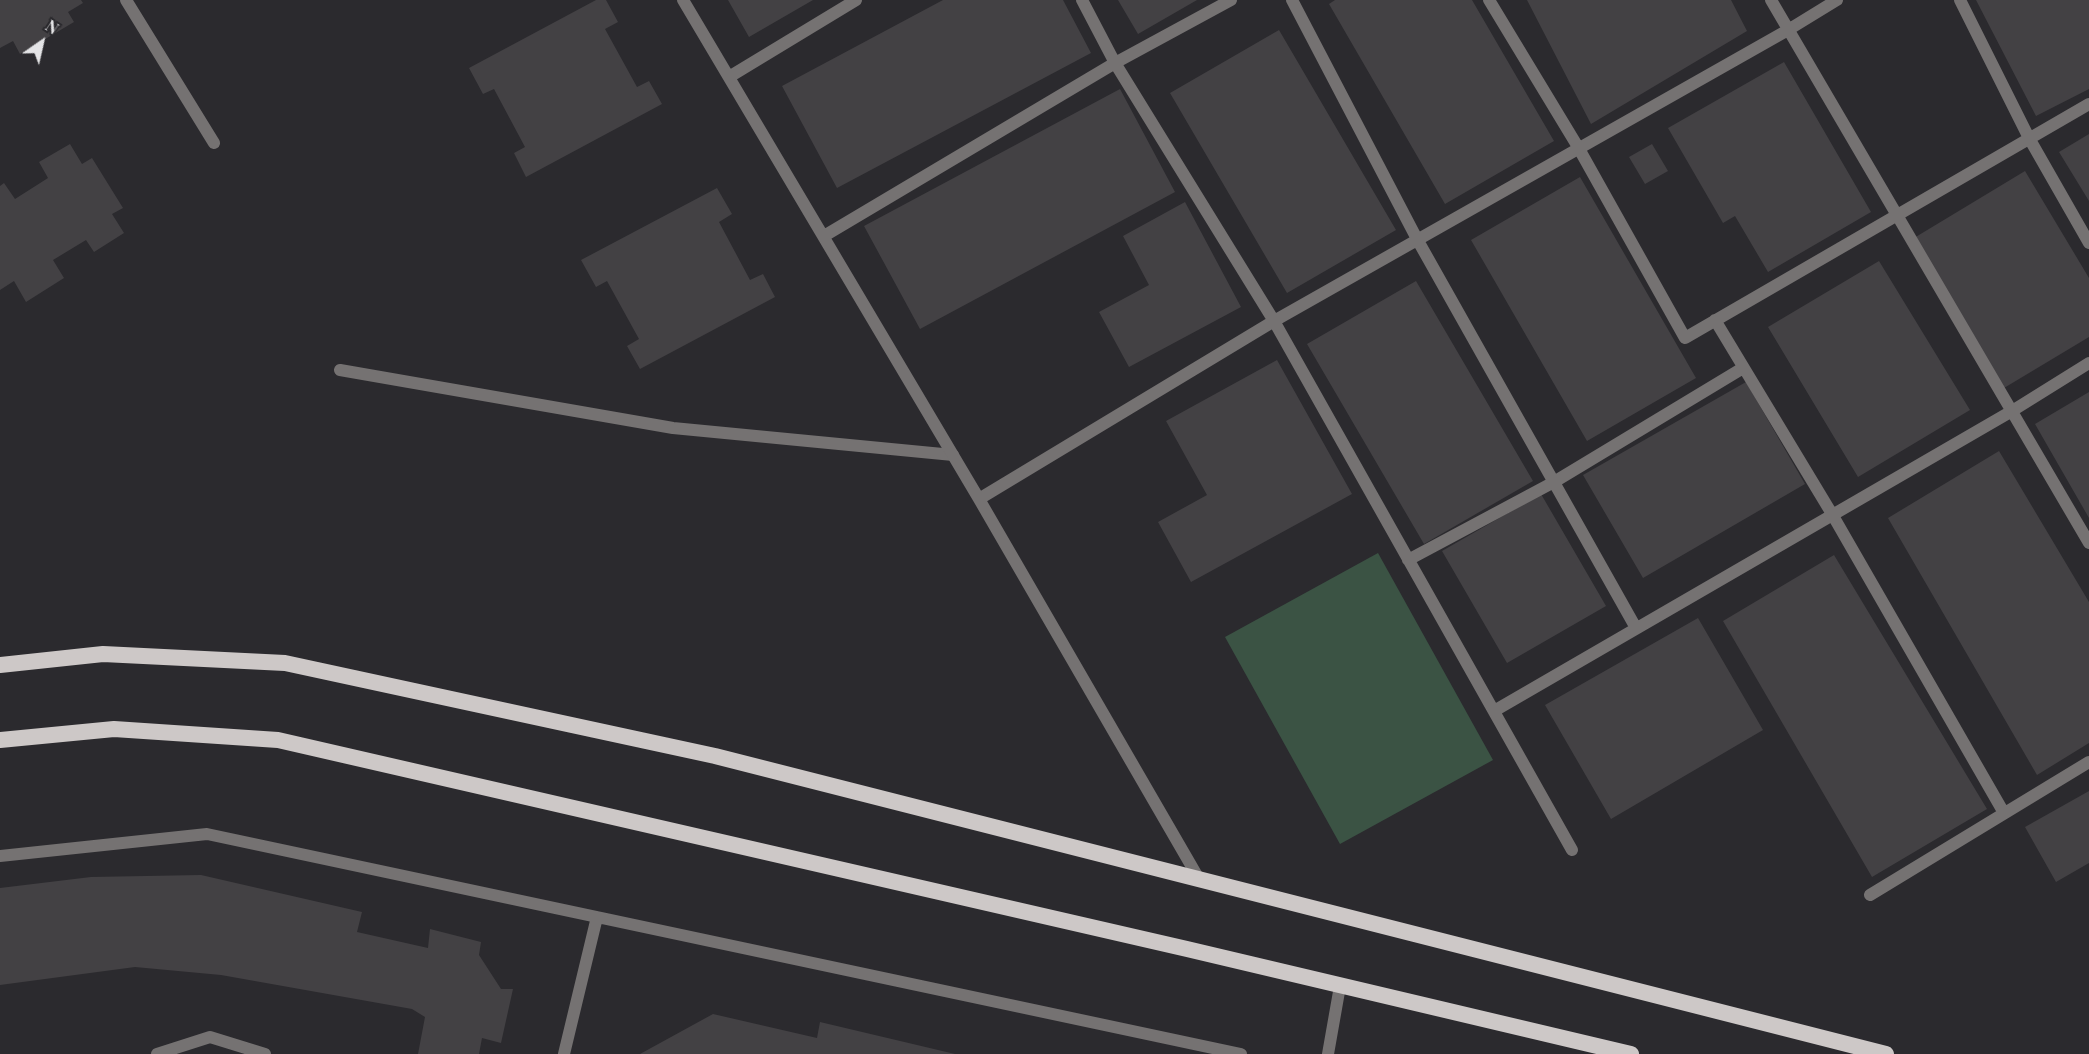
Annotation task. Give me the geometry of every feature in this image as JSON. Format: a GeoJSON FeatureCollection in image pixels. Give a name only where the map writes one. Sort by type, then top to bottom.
{"type":"FeatureCollection","features":[{"type":"Feature","properties":{"kind":"highway"},"geometry":{"type":"LineString","coordinates":[[0,665],[103,654],[285,663],[715,756],[1886,1054]]}},
{"type":"Feature","properties":{"kind":"highway"},"geometry":{"type":"LineString","coordinates":[[0,741],[114,729],[279,740],[1631,1054]]}},
{"type":"Feature","properties":{"kind":"street"},"geometry":{"type":"LineString","coordinates":[[126,0],[213,143]]}},
{"type":"Feature","properties":{"kind":"street"},"geometry":{"type":"LineString","coordinates":[[683,0],[979,499],[1199,879]]}},
{"type":"Feature","properties":{"kind":"street"},"geometry":{"type":"LineString","coordinates":[[729,77],[856,0]]}},
{"type":"Feature","properties":{"kind":"street"},"geometry":{"type":"LineString","coordinates":[[1082,0],[1116,63],[1274,321],[1572,850]]}},
{"type":"Feature","properties":{"kind":"street"},"geometry":{"type":"LineString","coordinates":[[824,236],[1116,63],[1231,0]]}},
{"type":"Feature","properties":{"kind":"street"},"geometry":{"type":"LineString","coordinates":[[1292,0],[1417,239],[1636,628]]}},
{"type":"Feature","properties":{"kind":"street"},"geometry":{"type":"LineString","coordinates":[[1489,0],[1578,147],[1685,338],[2089,104]]}},
{"type":"Feature","properties":{"kind":"street"},"geometry":{"type":"LineString","coordinates":[[1771,0],[2089,543]]}},
{"type":"Feature","properties":{"kind":"street"},"geometry":{"type":"LineString","coordinates":[[979,499],[1274,321],[1837,0]]}},
{"type":"Feature","properties":{"kind":"street"},"geometry":{"type":"LineString","coordinates":[[1960,0],[2029,138],[2089,243]]}},
{"type":"Feature","properties":{"kind":"street"},"geometry":{"type":"LineString","coordinates":[[1715,320],[1832,514],[2004,813]]}},
{"type":"Feature","properties":{"kind":"street"},"geometry":{"type":"LineString","coordinates":[[1494,711],[2012,411],[2089,363]]}},
{"type":"Feature","properties":{"kind":"street"},"geometry":{"type":"LineString","coordinates":[[1408,560],[1554,482],[1743,368]]}},
{"type":"Feature","properties":{"kind":"street"},"geometry":{"type":"LineString","coordinates":[[340,370],[673,428],[953,455]]}},
{"type":"Feature","properties":{"kind":"street"},"geometry":{"type":"LineString","coordinates":[[1870,895],[2089,762]]}},
{"type":"Feature","properties":{"kind":"street"},"geometry":{"type":"LineString","coordinates":[[0,856],[207,834],[1241,1054]]}},
{"type":"Feature","properties":{"kind":"street"},"geometry":{"type":"LineString","coordinates":[[564,1054],[597,917]]}},
{"type":"Feature","properties":{"kind":"street"},"geometry":{"type":"LineString","coordinates":[[1328,1054],[1340,986]]}},
{"type":"Feature","properties":{"kind":"street"},"geometry":{"type":"LineString","coordinates":[[157,1054],[210,1037],[265,1054]]}},
{"type":"Feature","properties":{"kind":"green space"},"geometry":{"type":"Polygon","coordinates":[[[1378,553],[1493,760],[1340,844],[1225,637],[1378,553]]]}},
{"type":"Feature","properties":{"kind":"building"},"geometry":{"type":"Polygon","coordinates":[[[0,0],[81,0],[83,3],[68,12],[74,22],[20,54],[13,41],[0,48],[0,0]]]}},
{"type":"Feature","properties":{"kind":"building"},"geometry":{"type":"Polygon","coordinates":[[[596,0],[606,0],[618,22],[605,29],[637,87],[649,81],[662,104],[526,177],[514,153],[525,147],[494,89],[483,94],[469,68],[596,0]]]}},
{"type":"Feature","properties":{"kind":"building"},"geometry":{"type":"Polygon","coordinates":[[[728,0],[813,0],[749,37],[728,0]]]}},
{"type":"Feature","properties":{"kind":"building"},"geometry":{"type":"Polygon","coordinates":[[[943,0],[1063,0],[1091,53],[837,188],[782,86],[943,0]]]}},
{"type":"Feature","properties":{"kind":"building"},"geometry":{"type":"Polygon","coordinates":[[[1118,0],[1197,0],[1138,34],[1118,0]]]}},
{"type":"Feature","properties":{"kind":"building"},"geometry":{"type":"Polygon","coordinates":[[[1335,0],[1472,0],[1554,141],[1445,204],[1329,4],[1335,0]]]}},
{"type":"Feature","properties":{"kind":"building"},"geometry":{"type":"Polygon","coordinates":[[[1527,0],[1731,0],[1747,31],[1591,124],[1527,0]]]}},
{"type":"Feature","properties":{"kind":"building"},"geometry":{"type":"Polygon","coordinates":[[[1976,0],[2089,0],[2089,89],[2036,116],[1976,0]]]}},
{"type":"Feature","properties":{"kind":"building"},"geometry":{"type":"Polygon","coordinates":[[[1279,30],[1396,230],[1287,293],[1170,93],[1279,30]]]}},
{"type":"Feature","properties":{"kind":"building"},"geometry":{"type":"Polygon","coordinates":[[[1784,62],[1871,212],[1768,272],[1735,216],[1723,223],[1668,128],[1784,62]]]}},
{"type":"Feature","properties":{"kind":"building"},"geometry":{"type":"Polygon","coordinates":[[[1120,89],[1175,192],[920,329],[864,226],[1120,89]]]}},
{"type":"Feature","properties":{"kind":"building"},"geometry":{"type":"Polygon","coordinates":[[[2089,134],[2089,201],[2059,152],[2089,134]]]}},
{"type":"Feature","properties":{"kind":"building"},"geometry":{"type":"Polygon","coordinates":[[[70,144],[82,164],[92,158],[123,208],[112,214],[124,233],[94,252],[86,240],[53,260],[64,278],[26,302],[14,281],[0,290],[0,186],[4,183],[15,199],[48,178],[39,162],[70,144]]]}},
{"type":"Feature","properties":{"kind":"building"},"geometry":{"type":"Polygon","coordinates":[[[1652,144],[1668,171],[1645,184],[1629,157],[1652,144]]]}},
{"type":"Feature","properties":{"kind":"building"},"geometry":{"type":"Polygon","coordinates":[[[2025,171],[2089,278],[2089,337],[2004,388],[1914,238],[2025,171]]]}},
{"type":"Feature","properties":{"kind":"building"},"geometry":{"type":"Polygon","coordinates":[[[1580,177],[1696,378],[1587,441],[1471,240],[1580,177]]]}},
{"type":"Feature","properties":{"kind":"building"},"geometry":{"type":"Polygon","coordinates":[[[717,188],[732,214],[719,222],[750,280],[763,274],[775,297],[640,369],[627,346],[639,339],[607,281],[596,287],[581,260],[717,188]]]}},
{"type":"Feature","properties":{"kind":"building"},"geometry":{"type":"Polygon","coordinates":[[[1185,202],[1241,307],[1129,367],[1099,312],[1149,285],[1123,236],[1185,202]]]}},
{"type":"Feature","properties":{"kind":"building"},"geometry":{"type":"Polygon","coordinates":[[[1879,261],[1970,410],[1858,477],[1768,327],[1879,261]]]}},
{"type":"Feature","properties":{"kind":"building"},"geometry":{"type":"Polygon","coordinates":[[[1416,281],[1533,481],[1424,544],[1307,344],[1416,281]]]}},
{"type":"Feature","properties":{"kind":"building"},"geometry":{"type":"Polygon","coordinates":[[[1277,360],[1352,494],[1191,582],[1158,522],[1207,495],[1166,421],[1277,360]]]}},
{"type":"Feature","properties":{"kind":"building"},"geometry":{"type":"Polygon","coordinates":[[[1746,382],[1805,484],[1643,578],[1583,475],[1746,382]]]}},
{"type":"Feature","properties":{"kind":"building"},"geometry":{"type":"Polygon","coordinates":[[[2089,392],[2089,518],[2035,424],[2089,392]]]}},
{"type":"Feature","properties":{"kind":"building"},"geometry":{"type":"Polygon","coordinates":[[[1999,451],[2089,602],[2089,743],[2037,775],[1888,518],[1999,451]]]}},
{"type":"Feature","properties":{"kind":"building"},"geometry":{"type":"Polygon","coordinates":[[[1541,494],[1606,606],[1507,663],[1442,551],[1541,494]]]}},
{"type":"Feature","properties":{"kind":"building"},"geometry":{"type":"Polygon","coordinates":[[[1834,555],[1987,809],[1872,877],[1723,621],[1834,555]]]}},
{"type":"Feature","properties":{"kind":"building"},"geometry":{"type":"Polygon","coordinates":[[[1698,618],[1763,730],[1611,819],[1545,705],[1698,618]]]}},
{"type":"Feature","properties":{"kind":"building"},"geometry":{"type":"Polygon","coordinates":[[[2089,791],[2089,863],[2056,882],[2025,827],[2089,791]]]}},
{"type":"Feature","properties":{"kind":"building"},"geometry":{"type":"Polygon","coordinates":[[[201,875],[362,912],[357,932],[428,948],[430,929],[481,942],[479,955],[501,989],[513,989],[501,1043],[482,1038],[479,1054],[418,1054],[425,1017],[412,1009],[221,975],[135,967],[0,985],[0,888],[91,877],[201,875]]]}},
{"type":"Feature","properties":{"kind":"building"},"geometry":{"type":"Polygon","coordinates":[[[713,1014],[817,1038],[820,1022],[955,1054],[640,1054],[713,1014]]]}}]}
